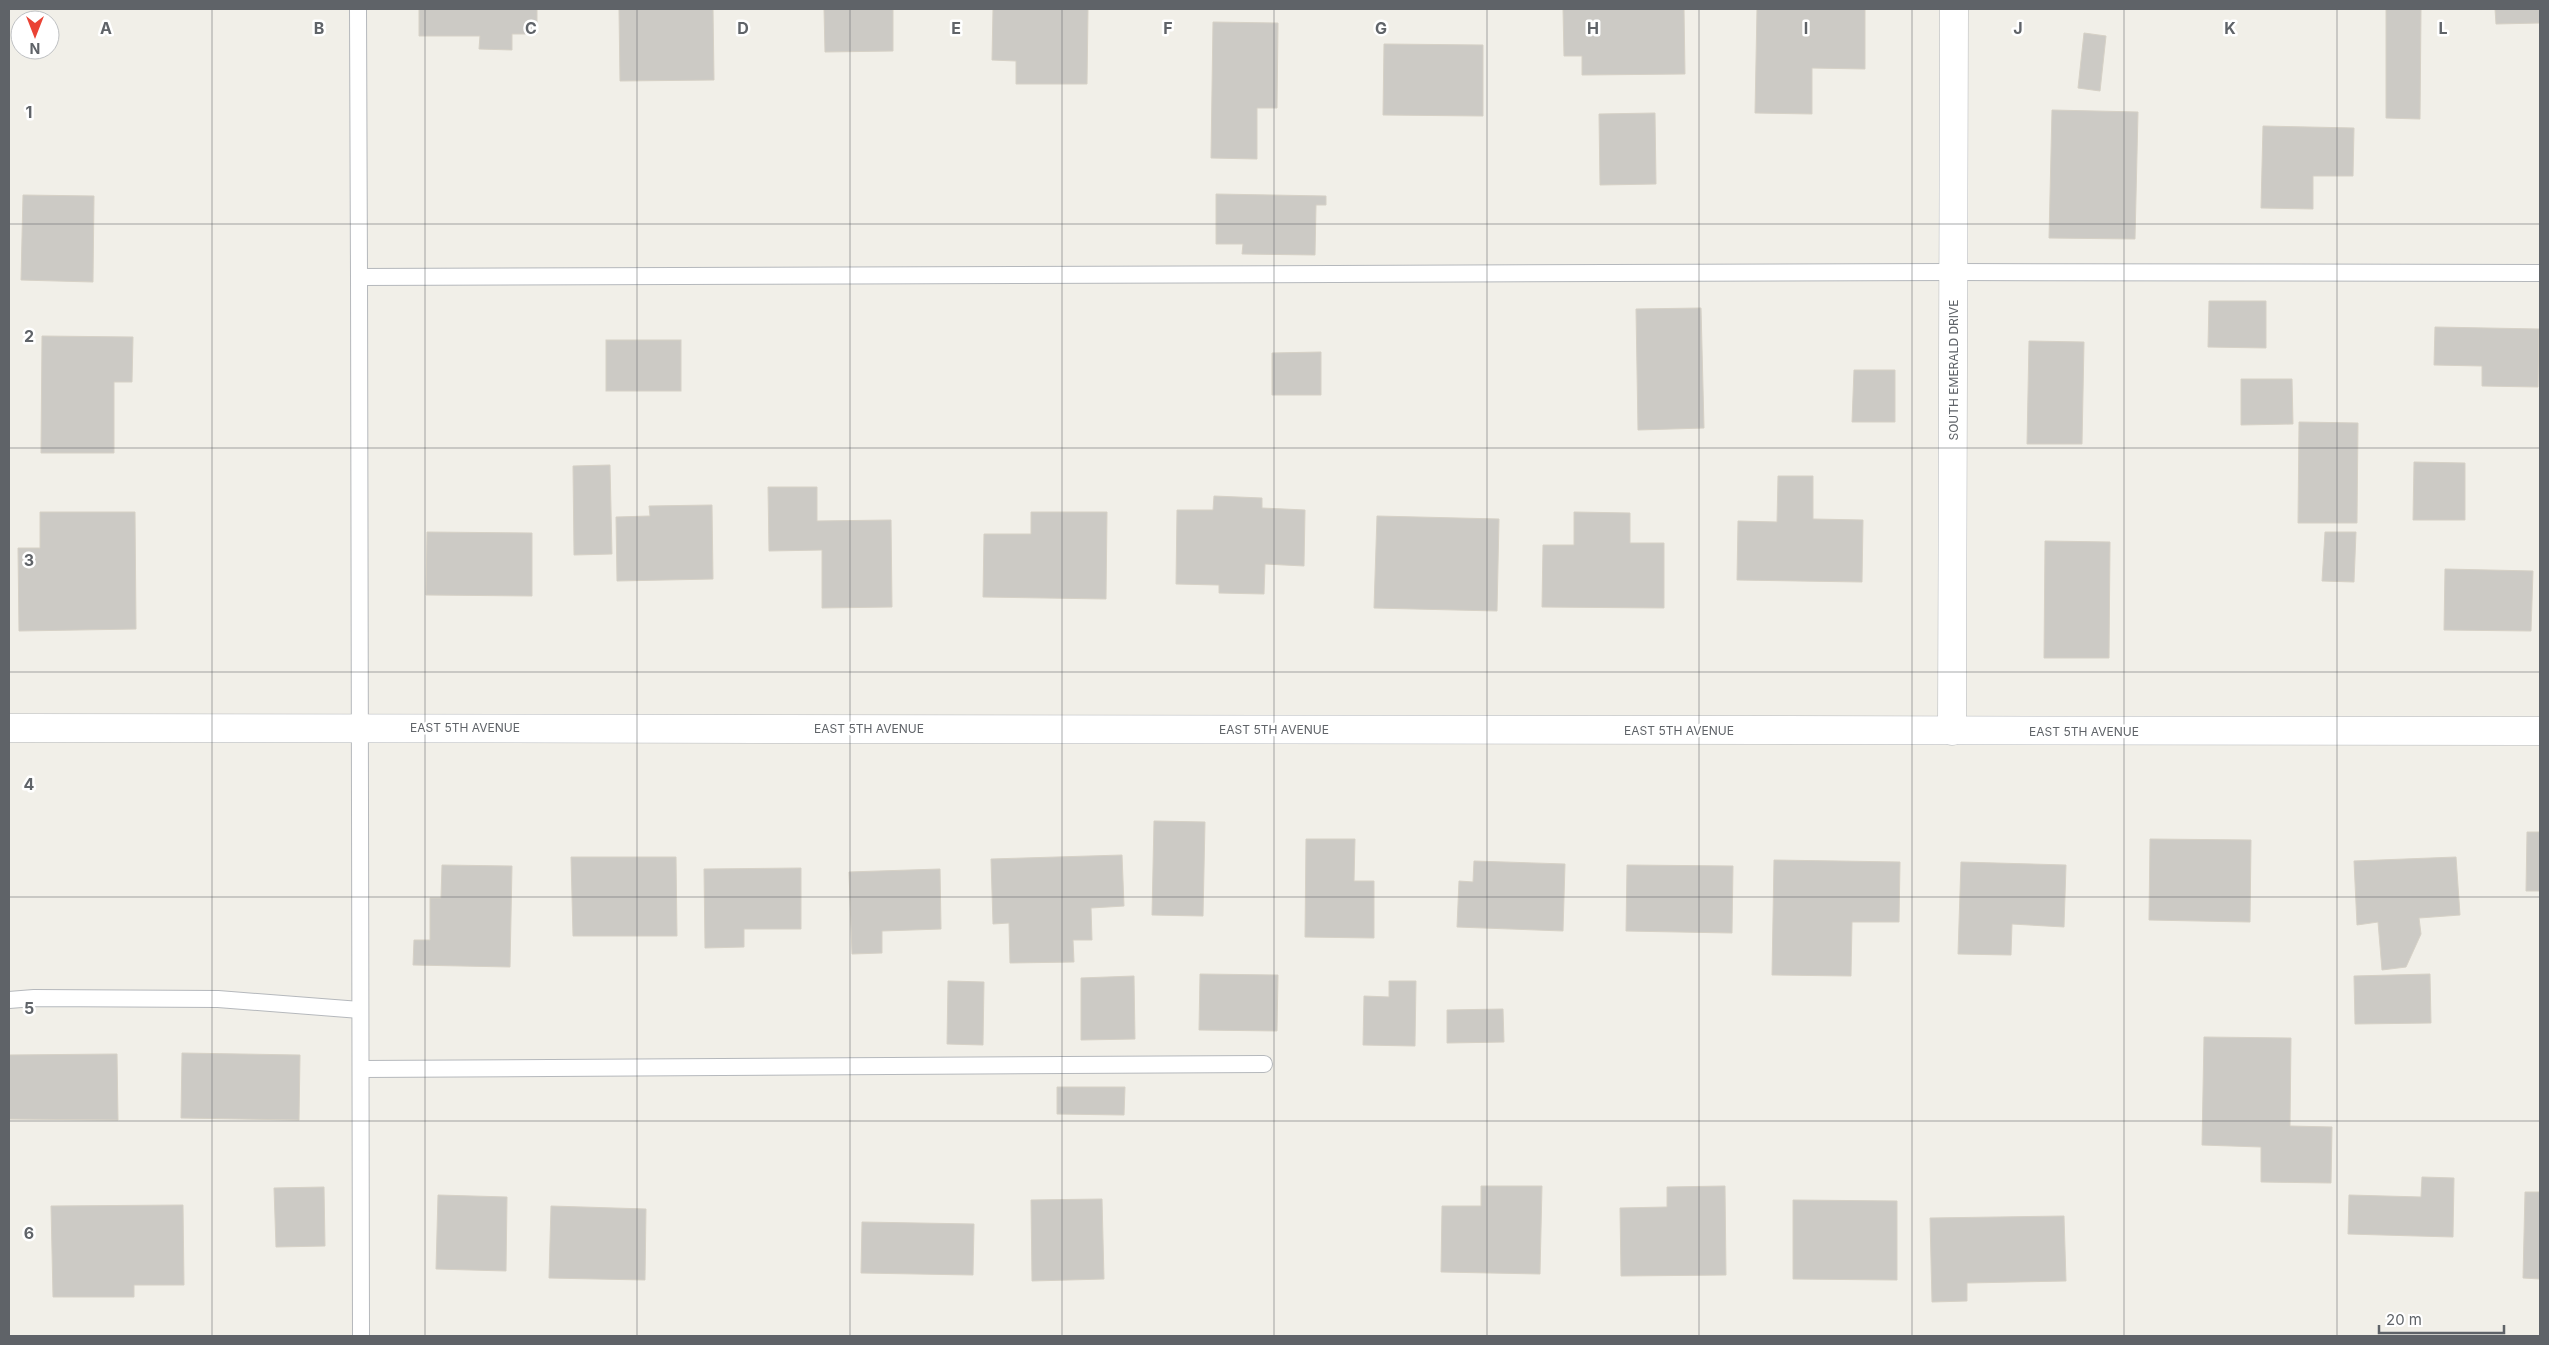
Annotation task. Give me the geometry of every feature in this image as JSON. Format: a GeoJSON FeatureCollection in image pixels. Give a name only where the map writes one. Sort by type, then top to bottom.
{"type":"FeatureCollection","features":[{"type":"Feature","properties":{"kind":"street","name":"SOUTH EMERALD DRIVE"},"geometry":{"type":"LineString","coordinates":[[1952,730],[1954,9]]}},
{"type":"Feature","properties":{"kind":"street","name":"EAST 5TH AVENUE"},"geometry":{"type":"LineString","coordinates":[[9,728],[2540,730]]}},
{"type":"Feature","properties":{"kind":"lane"},"geometry":{"type":"LineString","coordinates":[[358,9],[361,727],[360,1336]]}},
{"type":"Feature","properties":{"kind":"lane"},"geometry":{"type":"LineString","coordinates":[[359,278],[1954,272],[2540,274]]}},
{"type":"Feature","properties":{"kind":"lane"},"geometry":{"type":"LineString","coordinates":[[9,1000],[34,998],[218,999],[360,1010]]}},
{"type":"Feature","properties":{"kind":"lane"},"geometry":{"type":"LineString","coordinates":[[361,1069],[1264,1064]]}},
{"type":"Feature","properties":{"kind":"building"},"geometry":{"type":"Polygon","coordinates":[[[419,9],[537,9],[537,34],[512,34],[512,50],[479,49],[480,36],[419,36],[419,9]]]}},
{"type":"Feature","properties":{"kind":"building"},"geometry":{"type":"Polygon","coordinates":[[[619,9],[713,9],[714,80],[620,81],[619,9]]]}},
{"type":"Feature","properties":{"kind":"building"},"geometry":{"type":"Polygon","coordinates":[[[824,9],[893,9],[893,51],[825,52],[824,9]]]}},
{"type":"Feature","properties":{"kind":"building"},"geometry":{"type":"Polygon","coordinates":[[[993,9],[1088,9],[1087,84],[1016,84],[1016,61],[992,60],[993,9]]]}},
{"type":"Feature","properties":{"kind":"building"},"geometry":{"type":"Polygon","coordinates":[[[1563,9],[1684,9],[1685,74],[1582,75],[1582,56],[1564,56],[1563,9]]]}},
{"type":"Feature","properties":{"kind":"building"},"geometry":{"type":"Polygon","coordinates":[[[1757,9],[1865,9],[1865,69],[1812,68],[1812,114],[1755,113],[1757,9]]]}},
{"type":"Feature","properties":{"kind":"building"},"geometry":{"type":"Polygon","coordinates":[[[2386,9],[2421,9],[2420,119],[2386,118],[2386,9]]]}},
{"type":"Feature","properties":{"kind":"building"},"geometry":{"type":"Polygon","coordinates":[[[2495,9],[2540,9],[2540,23],[2496,24],[2495,9]]]}},
{"type":"Feature","properties":{"kind":"building"},"geometry":{"type":"Polygon","coordinates":[[[1213,22],[1278,23],[1277,108],[1257,108],[1257,159],[1211,158],[1213,22]]]}},
{"type":"Feature","properties":{"kind":"building"},"geometry":{"type":"Polygon","coordinates":[[[2084,33],[2106,36],[2100,91],[2078,88],[2084,33]]]}},
{"type":"Feature","properties":{"kind":"building"},"geometry":{"type":"Polygon","coordinates":[[[1384,44],[1483,45],[1483,116],[1383,115],[1384,44]]]}},
{"type":"Feature","properties":{"kind":"building"},"geometry":{"type":"Polygon","coordinates":[[[2052,110],[2138,112],[2135,239],[2049,238],[2052,110]]]}},
{"type":"Feature","properties":{"kind":"building"},"geometry":{"type":"Polygon","coordinates":[[[1655,113],[1656,184],[1600,185],[1599,114],[1655,113]]]}},
{"type":"Feature","properties":{"kind":"building"},"geometry":{"type":"Polygon","coordinates":[[[2263,126],[2354,128],[2353,176],[2313,176],[2313,209],[2261,208],[2263,126]]]}},
{"type":"Feature","properties":{"kind":"building"},"geometry":{"type":"Polygon","coordinates":[[[1216,194],[1326,196],[1326,205],[1316,205],[1315,255],[1242,254],[1243,244],[1216,244],[1216,194]]]}},
{"type":"Feature","properties":{"kind":"building"},"geometry":{"type":"Polygon","coordinates":[[[23,195],[94,196],[93,282],[21,280],[23,195]]]}},
{"type":"Feature","properties":{"kind":"building"},"geometry":{"type":"Polygon","coordinates":[[[2209,301],[2266,301],[2266,348],[2208,347],[2209,301]]]}},
{"type":"Feature","properties":{"kind":"building"},"geometry":{"type":"Polygon","coordinates":[[[1701,308],[1704,428],[1638,430],[1636,309],[1701,308]]]}},
{"type":"Feature","properties":{"kind":"building"},"geometry":{"type":"Polygon","coordinates":[[[2435,327],[2539,329],[2538,387],[2482,386],[2482,366],[2434,365],[2435,327]]]}},
{"type":"Feature","properties":{"kind":"building"},"geometry":{"type":"Polygon","coordinates":[[[42,336],[133,337],[132,382],[114,382],[114,453],[41,453],[42,336]]]}},
{"type":"Feature","properties":{"kind":"building"},"geometry":{"type":"Polygon","coordinates":[[[606,340],[681,340],[681,391],[606,391],[606,340]]]}},
{"type":"Feature","properties":{"kind":"building"},"geometry":{"type":"Polygon","coordinates":[[[2029,341],[2084,342],[2082,444],[2027,444],[2029,341]]]}},
{"type":"Feature","properties":{"kind":"building"},"geometry":{"type":"Polygon","coordinates":[[[1321,352],[1321,395],[1272,395],[1272,353],[1321,352]]]}},
{"type":"Feature","properties":{"kind":"building"},"geometry":{"type":"Polygon","coordinates":[[[1854,370],[1895,370],[1895,422],[1852,422],[1854,370]]]}},
{"type":"Feature","properties":{"kind":"building"},"geometry":{"type":"Polygon","coordinates":[[[2241,379],[2292,379],[2293,424],[2241,425],[2241,379]]]}},
{"type":"Feature","properties":{"kind":"building"},"geometry":{"type":"Polygon","coordinates":[[[2299,422],[2358,423],[2357,523],[2298,523],[2299,422]]]}},
{"type":"Feature","properties":{"kind":"building"},"geometry":{"type":"Polygon","coordinates":[[[2414,462],[2465,463],[2465,520],[2413,520],[2414,462]]]}},
{"type":"Feature","properties":{"kind":"building"},"geometry":{"type":"Polygon","coordinates":[[[610,465],[612,554],[574,555],[573,466],[610,465]]]}},
{"type":"Feature","properties":{"kind":"building"},"geometry":{"type":"Polygon","coordinates":[[[1778,476],[1813,476],[1813,519],[1863,520],[1862,582],[1737,580],[1738,521],[1777,522],[1778,476]]]}},
{"type":"Feature","properties":{"kind":"building"},"geometry":{"type":"Polygon","coordinates":[[[768,487],[817,487],[817,521],[891,520],[892,607],[822,608],[822,550],[769,551],[768,487]]]}},
{"type":"Feature","properties":{"kind":"building"},"geometry":{"type":"Polygon","coordinates":[[[1214,496],[1262,498],[1262,508],[1305,510],[1304,566],[1265,564],[1264,594],[1219,593],[1219,585],[1176,584],[1177,510],[1213,510],[1214,496]]]}},
{"type":"Feature","properties":{"kind":"building"},"geometry":{"type":"Polygon","coordinates":[[[712,505],[713,579],[617,581],[616,517],[650,516],[649,506],[712,505]]]}},
{"type":"Feature","properties":{"kind":"building"},"geometry":{"type":"Polygon","coordinates":[[[40,512],[135,512],[136,629],[19,631],[18,548],[40,548],[40,512]]]}},
{"type":"Feature","properties":{"kind":"building"},"geometry":{"type":"Polygon","coordinates":[[[1031,512],[1107,512],[1106,599],[983,597],[984,534],[1031,534],[1031,512]]]}},
{"type":"Feature","properties":{"kind":"building"},"geometry":{"type":"Polygon","coordinates":[[[1574,512],[1630,513],[1630,543],[1664,543],[1664,608],[1542,607],[1543,545],[1574,545],[1574,512]]]}},
{"type":"Feature","properties":{"kind":"building"},"geometry":{"type":"Polygon","coordinates":[[[1377,516],[1499,519],[1497,611],[1374,608],[1377,516]]]}},
{"type":"Feature","properties":{"kind":"building"},"geometry":{"type":"Polygon","coordinates":[[[427,532],[532,533],[532,596],[426,595],[427,532]]]}},
{"type":"Feature","properties":{"kind":"building"},"geometry":{"type":"Polygon","coordinates":[[[2325,532],[2356,532],[2354,582],[2322,581],[2325,532]]]}},
{"type":"Feature","properties":{"kind":"building"},"geometry":{"type":"Polygon","coordinates":[[[2045,541],[2110,542],[2109,658],[2044,658],[2045,541]]]}},
{"type":"Feature","properties":{"kind":"building"},"geometry":{"type":"Polygon","coordinates":[[[2445,569],[2533,571],[2531,631],[2444,630],[2445,569]]]}},
{"type":"Feature","properties":{"kind":"building"},"geometry":{"type":"Polygon","coordinates":[[[1154,821],[1205,822],[1203,916],[1152,915],[1154,821]]]}},
{"type":"Feature","properties":{"kind":"building"},"geometry":{"type":"Polygon","coordinates":[[[2527,832],[2540,832],[2540,891],[2526,891],[2527,832]]]}},
{"type":"Feature","properties":{"kind":"building"},"geometry":{"type":"Polygon","coordinates":[[[1306,839],[1355,839],[1354,881],[1374,881],[1374,938],[1305,937],[1306,839]]]}},
{"type":"Feature","properties":{"kind":"building"},"geometry":{"type":"Polygon","coordinates":[[[2150,839],[2251,840],[2250,922],[2149,920],[2150,839]]]}},
{"type":"Feature","properties":{"kind":"building"},"geometry":{"type":"Polygon","coordinates":[[[1122,855],[1124,906],[1091,908],[1092,940],[1073,940],[1074,962],[1010,963],[1009,923],[993,924],[991,859],[1122,855]]]}},
{"type":"Feature","properties":{"kind":"building"},"geometry":{"type":"Polygon","coordinates":[[[571,857],[676,857],[677,936],[573,936],[571,857]]]}},
{"type":"Feature","properties":{"kind":"building"},"geometry":{"type":"Polygon","coordinates":[[[2456,857],[2460,915],[2419,918],[2421,934],[2406,967],[2382,970],[2378,922],[2357,925],[2354,861],[2456,857]]]}},
{"type":"Feature","properties":{"kind":"building"},"geometry":{"type":"Polygon","coordinates":[[[1774,860],[1900,862],[1899,922],[1852,922],[1851,976],[1772,975],[1774,860]]]}},
{"type":"Feature","properties":{"kind":"building"},"geometry":{"type":"Polygon","coordinates":[[[1474,861],[1565,864],[1563,931],[1457,927],[1459,881],[1473,882],[1474,861]]]}},
{"type":"Feature","properties":{"kind":"building"},"geometry":{"type":"Polygon","coordinates":[[[1961,862],[2066,865],[2064,927],[2012,924],[2011,955],[1958,954],[1961,862]]]}},
{"type":"Feature","properties":{"kind":"building"},"geometry":{"type":"Polygon","coordinates":[[[442,865],[512,866],[510,967],[413,965],[414,940],[430,940],[430,898],[441,898],[442,865]]]}},
{"type":"Feature","properties":{"kind":"building"},"geometry":{"type":"Polygon","coordinates":[[[1627,865],[1733,866],[1732,933],[1626,931],[1627,865]]]}},
{"type":"Feature","properties":{"kind":"building"},"geometry":{"type":"Polygon","coordinates":[[[801,868],[801,929],[744,929],[744,947],[705,948],[704,869],[801,868]]]}},
{"type":"Feature","properties":{"kind":"building"},"geometry":{"type":"Polygon","coordinates":[[[940,869],[941,929],[882,931],[882,953],[852,954],[849,872],[940,869]]]}},
{"type":"Feature","properties":{"kind":"building"},"geometry":{"type":"Polygon","coordinates":[[[1200,974],[1278,975],[1277,1031],[1199,1030],[1200,974]]]}},
{"type":"Feature","properties":{"kind":"building"},"geometry":{"type":"Polygon","coordinates":[[[2430,974],[2431,1023],[2355,1024],[2354,976],[2430,974]]]}},
{"type":"Feature","properties":{"kind":"building"},"geometry":{"type":"Polygon","coordinates":[[[1134,976],[1135,1039],[1081,1040],[1081,978],[1134,976]]]}},
{"type":"Feature","properties":{"kind":"building"},"geometry":{"type":"Polygon","coordinates":[[[948,981],[984,982],[983,1045],[947,1044],[948,981]]]}},
{"type":"Feature","properties":{"kind":"building"},"geometry":{"type":"Polygon","coordinates":[[[1389,981],[1416,981],[1415,1046],[1363,1045],[1364,996],[1389,997],[1389,981]]]}},
{"type":"Feature","properties":{"kind":"building"},"geometry":{"type":"Polygon","coordinates":[[[1503,1009],[1504,1042],[1447,1043],[1447,1010],[1503,1009]]]}},
{"type":"Feature","properties":{"kind":"building"},"geometry":{"type":"Polygon","coordinates":[[[2204,1037],[2291,1038],[2290,1126],[2332,1127],[2331,1183],[2261,1182],[2261,1147],[2202,1145],[2204,1037]]]}},
{"type":"Feature","properties":{"kind":"building"},"geometry":{"type":"Polygon","coordinates":[[[182,1053],[300,1055],[299,1120],[181,1118],[182,1053]]]}},
{"type":"Feature","properties":{"kind":"building"},"geometry":{"type":"Polygon","coordinates":[[[117,1054],[118,1120],[9,1119],[9,1055],[117,1054]]]}},
{"type":"Feature","properties":{"kind":"building"},"geometry":{"type":"Polygon","coordinates":[[[1057,1087],[1125,1087],[1124,1115],[1057,1114],[1057,1087]]]}},
{"type":"Feature","properties":{"kind":"building"},"geometry":{"type":"Polygon","coordinates":[[[2422,1177],[2454,1178],[2453,1237],[2348,1234],[2349,1195],[2421,1197],[2422,1177]]]}},
{"type":"Feature","properties":{"kind":"building"},"geometry":{"type":"Polygon","coordinates":[[[1481,1186],[1542,1186],[1540,1274],[1441,1272],[1442,1206],[1481,1206],[1481,1186]]]}},
{"type":"Feature","properties":{"kind":"building"},"geometry":{"type":"Polygon","coordinates":[[[1725,1186],[1726,1275],[1621,1276],[1620,1208],[1667,1207],[1667,1187],[1725,1186]]]}},
{"type":"Feature","properties":{"kind":"building"},"geometry":{"type":"Polygon","coordinates":[[[324,1187],[325,1246],[276,1247],[274,1188],[324,1187]]]}},
{"type":"Feature","properties":{"kind":"building"},"geometry":{"type":"Polygon","coordinates":[[[2525,1192],[2540,1192],[2540,1279],[2523,1278],[2525,1192]]]}},
{"type":"Feature","properties":{"kind":"building"},"geometry":{"type":"Polygon","coordinates":[[[438,1195],[507,1197],[506,1271],[436,1269],[438,1195]]]}},
{"type":"Feature","properties":{"kind":"building"},"geometry":{"type":"Polygon","coordinates":[[[1102,1199],[1104,1279],[1032,1281],[1031,1200],[1102,1199]]]}},
{"type":"Feature","properties":{"kind":"building"},"geometry":{"type":"Polygon","coordinates":[[[1793,1200],[1897,1201],[1897,1280],[1793,1279],[1793,1200]]]}},
{"type":"Feature","properties":{"kind":"building"},"geometry":{"type":"Polygon","coordinates":[[[183,1205],[184,1285],[134,1285],[134,1297],[53,1297],[51,1206],[183,1205]]]}},
{"type":"Feature","properties":{"kind":"building"},"geometry":{"type":"Polygon","coordinates":[[[551,1206],[646,1209],[645,1280],[549,1278],[551,1206]]]}},
{"type":"Feature","properties":{"kind":"building"},"geometry":{"type":"Polygon","coordinates":[[[2064,1216],[2066,1281],[1967,1283],[1967,1301],[1932,1302],[1930,1218],[2064,1216]]]}},
{"type":"Feature","properties":{"kind":"building"},"geometry":{"type":"Polygon","coordinates":[[[862,1222],[974,1224],[973,1275],[861,1273],[862,1222]]]}}]}
